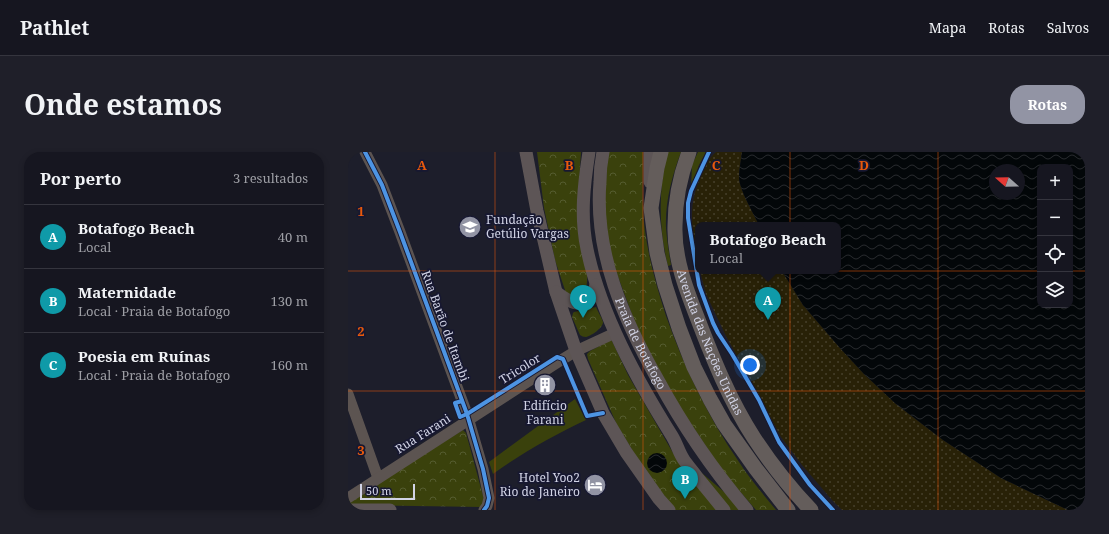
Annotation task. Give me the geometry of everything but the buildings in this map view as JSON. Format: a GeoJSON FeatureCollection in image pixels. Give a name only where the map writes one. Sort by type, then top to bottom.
{"type":"FeatureCollection","features":[{"type":"Feature","properties":{"kind":"highway","name":"Avenida das Nações Unidas"},"geometry":{"type":"LineString","coordinates":[[661,152],[651,208],[657,253],[665,285],[679,328],[694,367],[724,424],[788,510]]}},
{"type":"Feature","properties":{"kind":"highway","name":"Avenida das Nações Unidas"},"geometry":{"type":"LineString","coordinates":[[689,152],[680,181],[676,202],[674,227],[680,269],[692,306],[722,378],[754,438],[794,492],[811,510]]}},
{"type":"Feature","properties":{"kind":"main road"},"geometry":{"type":"LineString","coordinates":[[526,152],[537,211],[556,292],[576,351],[603,413],[626,452],[660,504],[669,510]]}},
{"type":"Feature","properties":{"kind":"main road","name":"Praia de Botafogo"},"geometry":{"type":"LineString","coordinates":[[589,152],[583,199],[584,228],[587,249],[596,285],[615,333],[629,362],[657,412],[677,443],[684,460],[724,510]]}},
{"type":"Feature","properties":{"kind":"main road"},"geometry":{"type":"LineString","coordinates":[[650,152],[651,208]]}},
{"type":"Feature","properties":{"kind":"main road","name":"Praia de Botafogo"},"geometry":{"type":"LineString","coordinates":[[603,153],[598,206],[608,269],[626,318],[641,350],[671,404],[691,436],[731,491],[747,510]]}},
{"type":"Feature","properties":{"kind":"main road"},"geometry":{"type":"LineString","coordinates":[[587,249],[598,206]]}},
{"type":"Feature","properties":{"kind":"main road"},"geometry":{"type":"LineString","coordinates":[[556,292],[570,302],[576,304],[582,303],[588,301],[596,285]]}},
{"type":"Feature","properties":{"kind":"main road"},"geometry":{"type":"LineString","coordinates":[[677,443],[697,467],[720,485],[731,491]]}},
{"type":"Feature","properties":{"kind":"main road"},"geometry":{"type":"LineString","coordinates":[[348,510],[390,510]]}},
{"type":"Feature","properties":{"kind":"street","name":"Rua Barão de Itambi"},"geometry":{"type":"LineString","coordinates":[[366,152],[382,185],[400,232],[469,421],[483,469],[489,498],[487,506],[484,510]]}},
{"type":"Feature","properties":{"kind":"street","name":"Rua Farani"},"geometry":{"type":"LineString","coordinates":[[348,498],[576,351],[615,333]]}},
{"type":"Feature","properties":{"kind":"street"},"geometry":{"type":"LineString","coordinates":[[348,394],[378,478]]}},
{"type":"Feature","properties":{"kind":"green space"},"geometry":{"type":"Polygon","coordinates":[[[537,152],[581,152],[580,197],[587,280],[585,293],[579,299],[566,293],[555,260],[544,208],[537,152]]]}},
{"type":"Feature","properties":{"kind":"green space"},"geometry":{"type":"Polygon","coordinates":[[[609,152],[643,152],[642,192],[647,242],[656,284],[673,335],[689,373],[717,427],[743,468],[776,510],[756,510],[724,473],[683,412],[654,363],[633,317],[608,245],[604,217],[607,162],[609,152]]]}},
{"type":"Feature","properties":{"kind":"green space"},"geometry":{"type":"Polygon","coordinates":[[[667,152],[681,152],[672,180],[668,199],[666,228],[671,265],[668,266],[662,235],[661,214],[661,193],[667,152]]]}},
{"type":"Feature","properties":{"kind":"green space"},"geometry":{"type":"Polygon","coordinates":[[[698,152],[706,152],[699,165],[691,187],[692,165],[698,152]]]}},
{"type":"Feature","properties":{"kind":"green space"},"geometry":{"type":"Polygon","coordinates":[[[596,307],[603,322],[602,324],[599,329],[591,335],[586,337],[580,335],[572,317],[573,313],[596,307]]]}},
{"type":"Feature","properties":{"kind":"green space"},"geometry":{"type":"Polygon","coordinates":[[[611,340],[628,375],[673,453],[718,510],[673,510],[653,484],[617,425],[588,359],[587,354],[590,351],[611,340]]]}},
{"type":"Feature","properties":{"kind":"green space"},"geometry":{"type":"Polygon","coordinates":[[[575,399],[586,420],[538,445],[493,474],[489,462],[575,399]]]}},
{"type":"Feature","properties":{"kind":"green space"},"geometry":{"type":"Polygon","coordinates":[[[463,430],[466,433],[485,503],[483,507],[348,505],[348,501],[463,430]]]}},
{"type":"Feature","properties":{"kind":"green space"},"geometry":{"type":"Polygon","coordinates":[[[697,469],[729,496],[741,510],[730,510],[697,469]]]}},
{"type":"Feature","properties":{"kind":"sand"},"geometry":{"type":"Polygon","coordinates":[[[716,152],[742,152],[739,175],[740,183],[744,195],[758,222],[695,222],[695,244],[692,215],[695,193],[712,156],[716,152]]]}},
{"type":"Feature","properties":{"kind":"sand"},"geometry":{"type":"Polygon","coordinates":[[[701,274],[784,274],[803,305],[840,348],[864,374],[896,404],[943,440],[1001,478],[1068,510],[842,510],[802,465],[781,437],[726,336],[706,294],[701,274]]]}},
{"type":"Feature","properties":{"kind":"water"},"geometry":{"type":"Polygon","coordinates":[[[742,152],[1085,152],[1085,510],[1068,510],[1001,478],[943,440],[896,404],[864,374],[803,305],[784,274],[841,274],[841,222],[758,222],[744,195],[739,178],[742,152]]]}},
{"type":"Feature","properties":{"kind":"water"},"geometry":{"type":"Polygon","coordinates":[[[653,453],[661,453],[667,459],[667,467],[661,473],[653,473],[647,467],[647,459],[653,453]]]}},
{"type":"Feature","properties":{"kind":"cycle path"},"geometry":{"type":"LineString","coordinates":[[365,152],[382,185],[467,414],[483,469],[489,498],[487,506],[484,510]]}},
{"type":"Feature","properties":{"kind":"cycle path"},"geometry":{"type":"LineString","coordinates":[[695,261],[688,218],[688,203],[691,191],[709,152]]}},
{"type":"Feature","properties":{"kind":"cycle path"},"geometry":{"type":"LineString","coordinates":[[697,274],[699,285],[713,323],[759,400],[779,442],[810,485],[833,510]]}},
{"type":"Feature","properties":{"kind":"cycle path","name":"Tricolor"},"geometry":{"type":"LineString","coordinates":[[462,401],[455,403],[460,417],[557,357],[563,359],[587,416],[603,413]]}},
{"type":"Feature","properties":{"kind":"place","name":"Fundação Getúlio Vargas"},"geometry":{"type":"Point","coordinates":[470,227]}},
{"type":"Feature","properties":{"kind":"place","name":"Poesia em Ruínas"},"geometry":{"type":"Point","coordinates":[583,318]}},
{"type":"Feature","properties":{"kind":"place","name":"Botafogo Beach"},"geometry":{"type":"Point","coordinates":[768,320]}},
{"type":"Feature","properties":{"kind":"place","name":"Edifício Farani"},"geometry":{"type":"Point","coordinates":[545,385]}},
{"type":"Feature","properties":{"kind":"place","name":"Hotel Yoo2 Rio de Janeiro"},"geometry":{"type":"Point","coordinates":[595,485]}},
{"type":"Feature","properties":{"kind":"place","name":"Maternidade"},"geometry":{"type":"Point","coordinates":[685,499]}}]}
